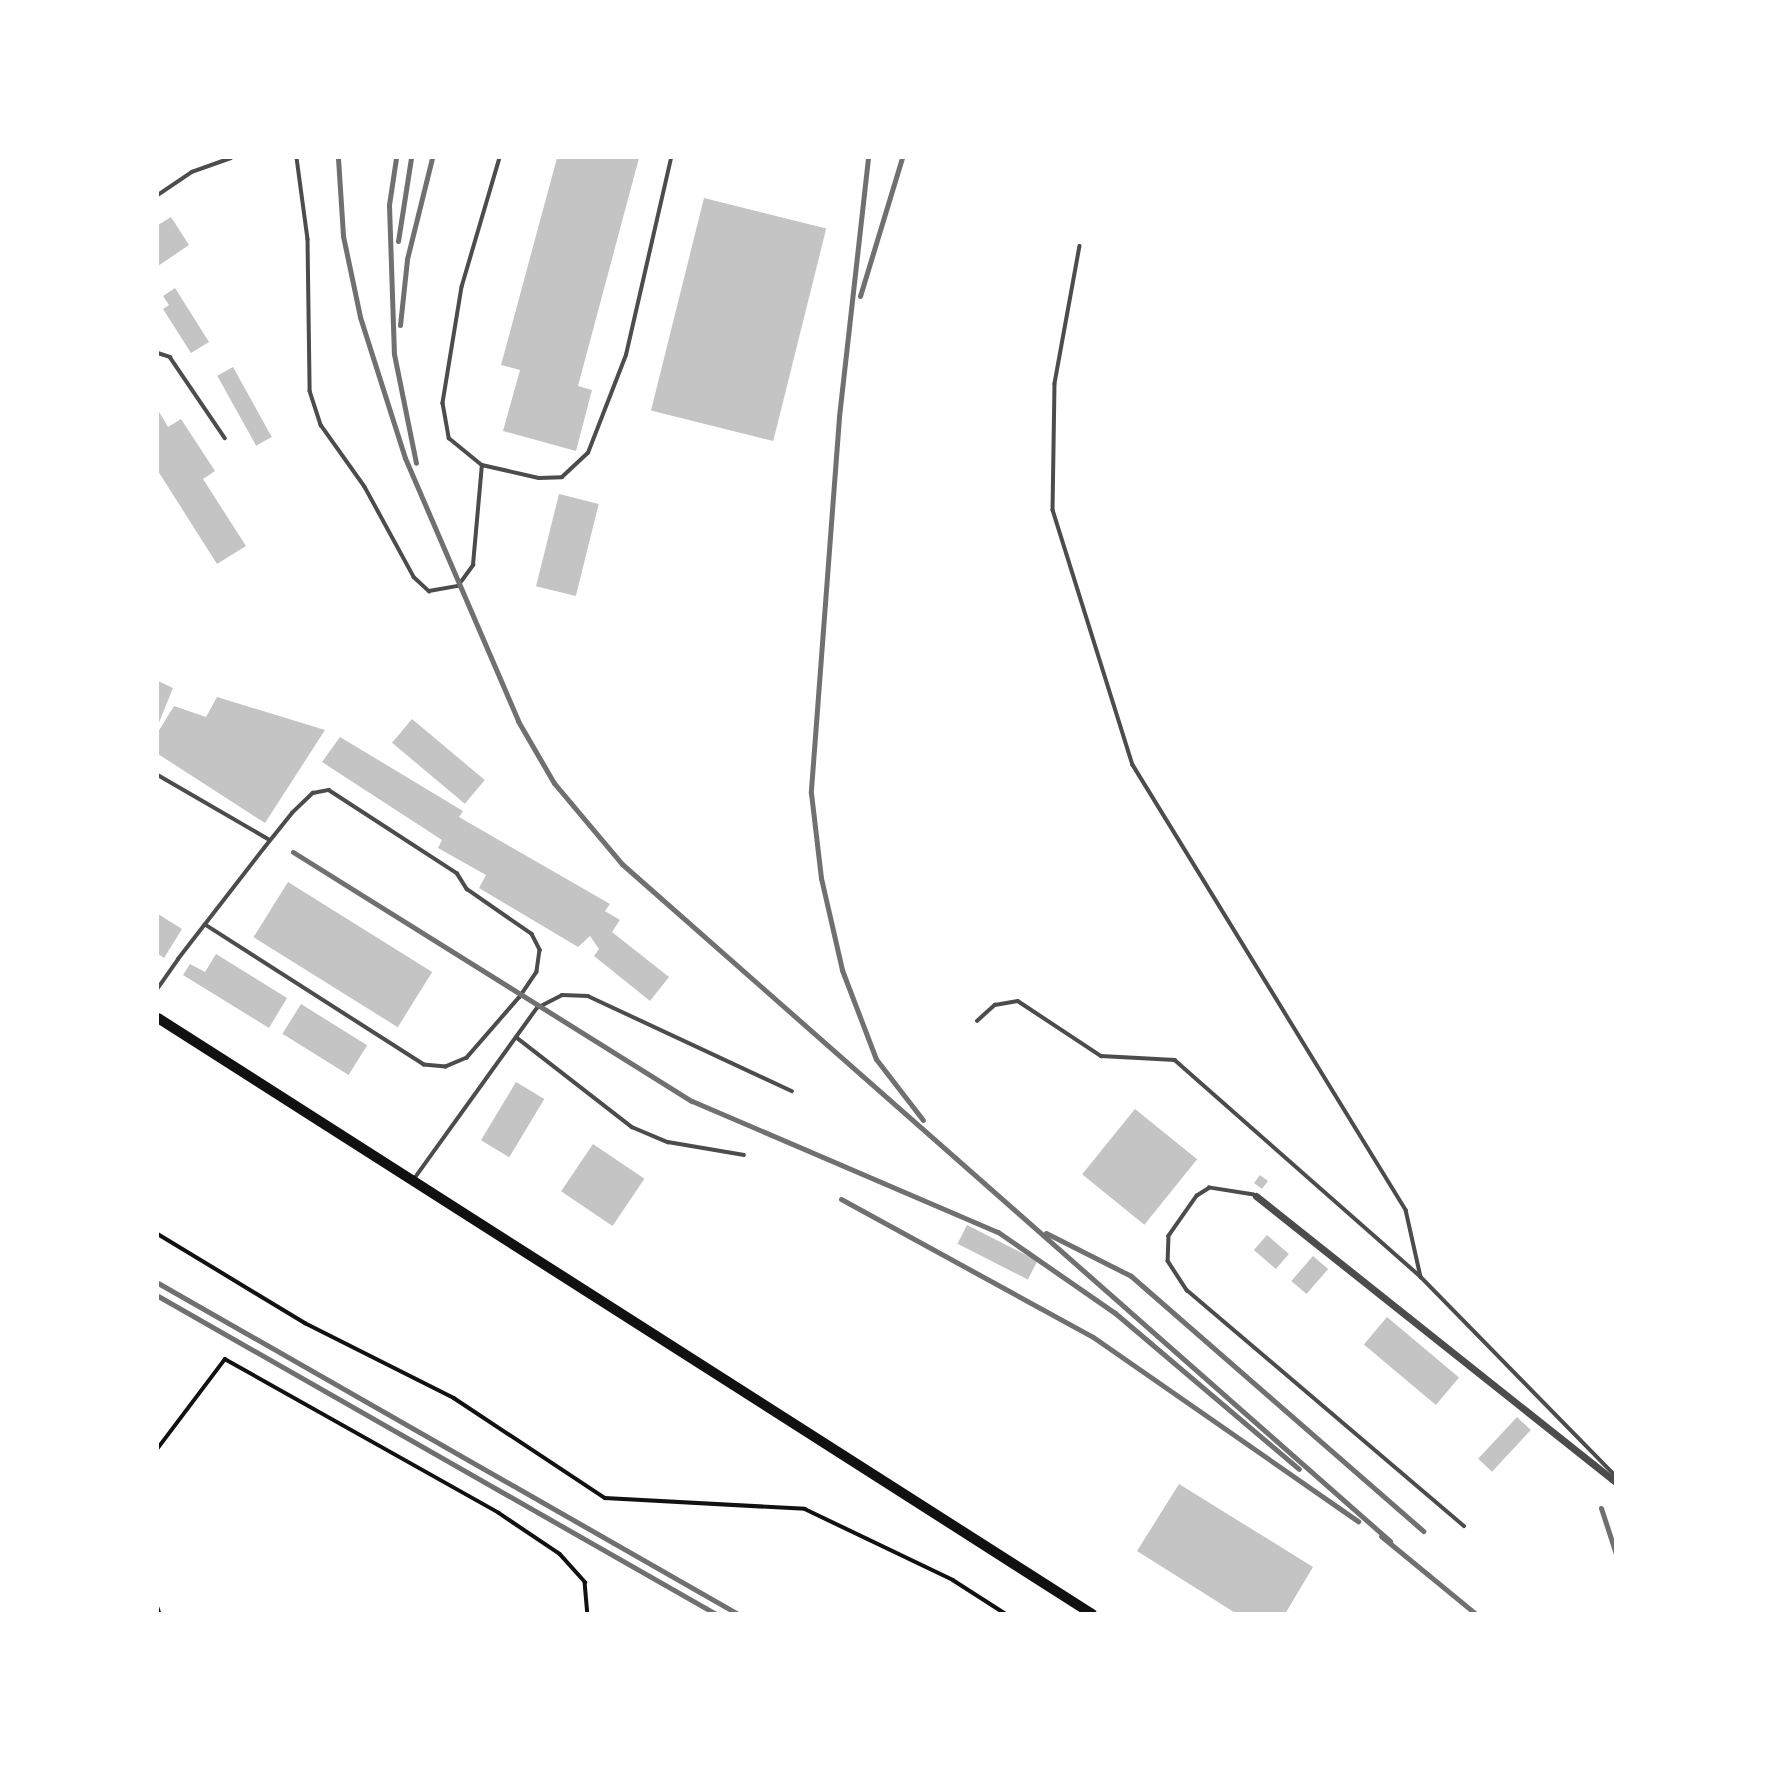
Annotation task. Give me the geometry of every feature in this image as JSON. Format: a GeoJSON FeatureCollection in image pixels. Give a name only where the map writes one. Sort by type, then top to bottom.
{"type":"FeatureCollection","features":[{"type":"Feature","properties":{"kind":"main road"},"geometry":{"type":"LineString","coordinates":[[158,1018],[1092,1614]]}},
{"type":"Feature","properties":{"kind":"street"},"geometry":{"type":"LineString","coordinates":[[1256,1196],[1615,1482]]}},
{"type":"Feature","properties":{"kind":"lane"},"geometry":{"type":"LineString","coordinates":[[158,195],[231,158]]}},
{"type":"Feature","properties":{"kind":"lane"},"geometry":{"type":"LineString","coordinates":[[297,158],[308,239],[310,391],[321,425],[365,487],[414,577],[429,591],[458,586],[473,565],[482,465]]}},
{"type":"Feature","properties":{"kind":"lane"},"geometry":{"type":"LineString","coordinates":[[500,158],[462,287],[443,403],[449,438],[482,465],[538,478],[562,477],[588,453],[626,355],[671,158]]}},
{"type":"Feature","properties":{"kind":"lane"},"geometry":{"type":"LineString","coordinates":[[1080,246],[1055,384],[1053,510],[1133,765],[1406,1210],[1421,1277]]}},
{"type":"Feature","properties":{"kind":"lane"},"geometry":{"type":"LineString","coordinates":[[158,353],[170,357],[225,438]]}},
{"type":"Feature","properties":{"kind":"lane"},"geometry":{"type":"LineString","coordinates":[[158,775],[270,840]]}},
{"type":"Feature","properties":{"kind":"lane"},"geometry":{"type":"LineString","coordinates":[[158,988],[205,925],[270,840],[313,793],[329,790],[457,873],[467,889],[532,934],[540,950],[537,972],[467,1058],[446,1067],[424,1065],[205,925]]}},
{"type":"Feature","properties":{"kind":"lane"},"geometry":{"type":"LineString","coordinates":[[412,1180],[537,1008],[562,995],[588,996],[792,1091]]}},
{"type":"Feature","properties":{"kind":"lane"},"geometry":{"type":"LineString","coordinates":[[977,1021],[995,1005],[1018,1001],[1101,1056],[1175,1060],[1421,1277],[1615,1476]]}},
{"type":"Feature","properties":{"kind":"lane"},"geometry":{"type":"LineString","coordinates":[[516,1037],[632,1127],[668,1142],[744,1155]]}},
{"type":"Feature","properties":{"kind":"lane"},"geometry":{"type":"LineString","coordinates":[[1256,1196],[1229,1188],[1197,1196],[1169,1236],[1168,1261],[1187,1290],[1464,1526]]}},
{"type":"Feature","properties":{"kind":"path"},"geometry":{"type":"LineString","coordinates":[[158,1234],[305,1323],[454,1398],[606,1498],[805,1509],[953,1580],[1006,1614]]}},
{"type":"Feature","properties":{"kind":"path"},"geometry":{"type":"LineString","coordinates":[[158,1448],[225,1359],[499,1513],[560,1554],[585,1582],[588,1614]]}},
{"type":"Feature","properties":{"kind":"path"},"geometry":{"type":"LineString","coordinates":[[158,1608],[160,1614]]}},
{"type":"Feature","properties":{"kind":"building"},"geometry":{"type":"Polygon","coordinates":[[[557,158],[639,158],[578,386],[592,390],[576,451],[503,431],[520,370],[501,365],[557,158]]]}},
{"type":"Feature","properties":{"kind":"building"},"geometry":{"type":"Polygon","coordinates":[[[704,198],[826,228],[773,441],[651,410],[704,198]]]}},
{"type":"Feature","properties":{"kind":"building"},"geometry":{"type":"Polygon","coordinates":[[[171,217],[189,245],[158,266],[158,225],[171,217]]]}},
{"type":"Feature","properties":{"kind":"building"},"geometry":{"type":"Polygon","coordinates":[[[175,288],[209,342],[191,353],[163,309],[169,305],[163,296],[175,288]]]}},
{"type":"Feature","properties":{"kind":"building"},"geometry":{"type":"Polygon","coordinates":[[[233,367],[272,437],[256,446],[217,376],[233,367]]]}},
{"type":"Feature","properties":{"kind":"building"},"geometry":{"type":"Polygon","coordinates":[[[158,410],[168,427],[181,419],[215,471],[203,479],[246,546],[217,564],[158,471],[158,410]]]}},
{"type":"Feature","properties":{"kind":"building"},"geometry":{"type":"Polygon","coordinates":[[[559,494],[599,504],[576,596],[536,586],[559,494]]]}},
{"type":"Feature","properties":{"kind":"building"},"geometry":{"type":"Polygon","coordinates":[[[158,681],[173,688],[158,725],[158,681]]]}},
{"type":"Feature","properties":{"kind":"building"},"geometry":{"type":"Polygon","coordinates":[[[217,697],[325,730],[265,823],[158,754],[158,732],[174,706],[206,717],[217,697]]]}},
{"type":"Feature","properties":{"kind":"building"},"geometry":{"type":"Polygon","coordinates":[[[412,719],[485,780],[465,804],[392,743],[412,719]]]}},
{"type":"Feature","properties":{"kind":"building"},"geometry":{"type":"Polygon","coordinates":[[[340,737],[463,811],[459,817],[610,904],[605,911],[620,920],[612,932],[669,977],[650,1001],[594,956],[599,949],[590,936],[578,947],[479,888],[486,875],[438,848],[442,840],[322,762],[340,737]]]}},
{"type":"Feature","properties":{"kind":"building"},"geometry":{"type":"Polygon","coordinates":[[[288,882],[432,972],[398,1027],[254,937],[288,882]]]}},
{"type":"Feature","properties":{"kind":"building"},"geometry":{"type":"Polygon","coordinates":[[[158,914],[182,929],[164,958],[158,954],[158,914]]]}},
{"type":"Feature","properties":{"kind":"building"},"geometry":{"type":"Polygon","coordinates":[[[216,954],[287,998],[269,1028],[183,975],[190,964],[205,972],[216,954]]]}},
{"type":"Feature","properties":{"kind":"building"},"geometry":{"type":"Polygon","coordinates":[[[301,1004],[367,1045],[349,1075],[282,1034],[301,1004]]]}},
{"type":"Feature","properties":{"kind":"building"},"geometry":{"type":"Polygon","coordinates":[[[516,1082],[544,1099],[509,1157],[481,1140],[516,1082]]]}},
{"type":"Feature","properties":{"kind":"building"},"geometry":{"type":"Polygon","coordinates":[[[1135,1109],[1197,1159],[1144,1225],[1082,1174],[1135,1109]]]}},
{"type":"Feature","properties":{"kind":"building"},"geometry":{"type":"Polygon","coordinates":[[[593,1144],[644,1179],[613,1226],[561,1191],[593,1144]]]}},
{"type":"Feature","properties":{"kind":"building"},"geometry":{"type":"Polygon","coordinates":[[[1260,1175],[1268,1181],[1262,1189],[1254,1183],[1260,1175]]]}},
{"type":"Feature","properties":{"kind":"building"},"geometry":{"type":"Polygon","coordinates":[[[967,1225],[1037,1261],[1028,1280],[957,1244],[967,1225]]]}},
{"type":"Feature","properties":{"kind":"building"},"geometry":{"type":"Polygon","coordinates":[[[1267,1235],[1289,1254],[1276,1269],[1254,1250],[1267,1235]]]}},
{"type":"Feature","properties":{"kind":"building"},"geometry":{"type":"Polygon","coordinates":[[[1313,1256],[1328,1269],[1306,1294],[1291,1281],[1313,1256]]]}},
{"type":"Feature","properties":{"kind":"building"},"geometry":{"type":"Polygon","coordinates":[[[1387,1317],[1459,1377],[1436,1405],[1364,1345],[1387,1317]]]}},
{"type":"Feature","properties":{"kind":"building"},"geometry":{"type":"Polygon","coordinates":[[[1517,1417],[1531,1430],[1492,1472],[1478,1459],[1517,1417]]]}},
{"type":"Feature","properties":{"kind":"building"},"geometry":{"type":"Polygon","coordinates":[[[1179,1484],[1313,1567],[1285,1614],[1237,1614],[1137,1551],[1179,1484]]]}},
{"type":"Feature","properties":{"kind":"railway"},"geometry":{"type":"LineString","coordinates":[[338,158],[343,236],[360,317],[405,458],[518,721],[554,783],[622,864],[1390,1541]]}},
{"type":"Feature","properties":{"kind":"railway"},"geometry":{"type":"LineString","coordinates":[[396,158],[389,205],[394,354],[416,463]]}},
{"type":"Feature","properties":{"kind":"railway"},"geometry":{"type":"LineString","coordinates":[[398,241],[411,158]]}},
{"type":"Feature","properties":{"kind":"railway"},"geometry":{"type":"LineString","coordinates":[[400,325],[407,259],[432,158]]}},
{"type":"Feature","properties":{"kind":"railway"},"geometry":{"type":"LineString","coordinates":[[868,158],[839,417],[811,793],[821,878],[842,970],[876,1059],[923,1120]]}},
{"type":"Feature","properties":{"kind":"railway"},"geometry":{"type":"LineString","coordinates":[[860,296],[902,158]]}},
{"type":"Feature","properties":{"kind":"railway"},"geometry":{"type":"LineString","coordinates":[[293,852],[692,1101],[998,1232],[1115,1313],[1299,1469]]}},
{"type":"Feature","properties":{"kind":"railway"},"geometry":{"type":"LineString","coordinates":[[841,1199],[1093,1337],[1358,1521]]}},
{"type":"Feature","properties":{"kind":"railway"},"geometry":{"type":"LineString","coordinates":[[1046,1233],[1131,1276],[1423,1531]]}},
{"type":"Feature","properties":{"kind":"railway"},"geometry":{"type":"LineString","coordinates":[[158,1283],[738,1614]]}},
{"type":"Feature","properties":{"kind":"railway"},"geometry":{"type":"LineString","coordinates":[[158,1296],[716,1614]]}},
{"type":"Feature","properties":{"kind":"railway"},"geometry":{"type":"LineString","coordinates":[[1601,1508],[1616,1554]]}},
{"type":"Feature","properties":{"kind":"railway"},"geometry":{"type":"LineString","coordinates":[[1381,1536],[1476,1614]]}}]}
